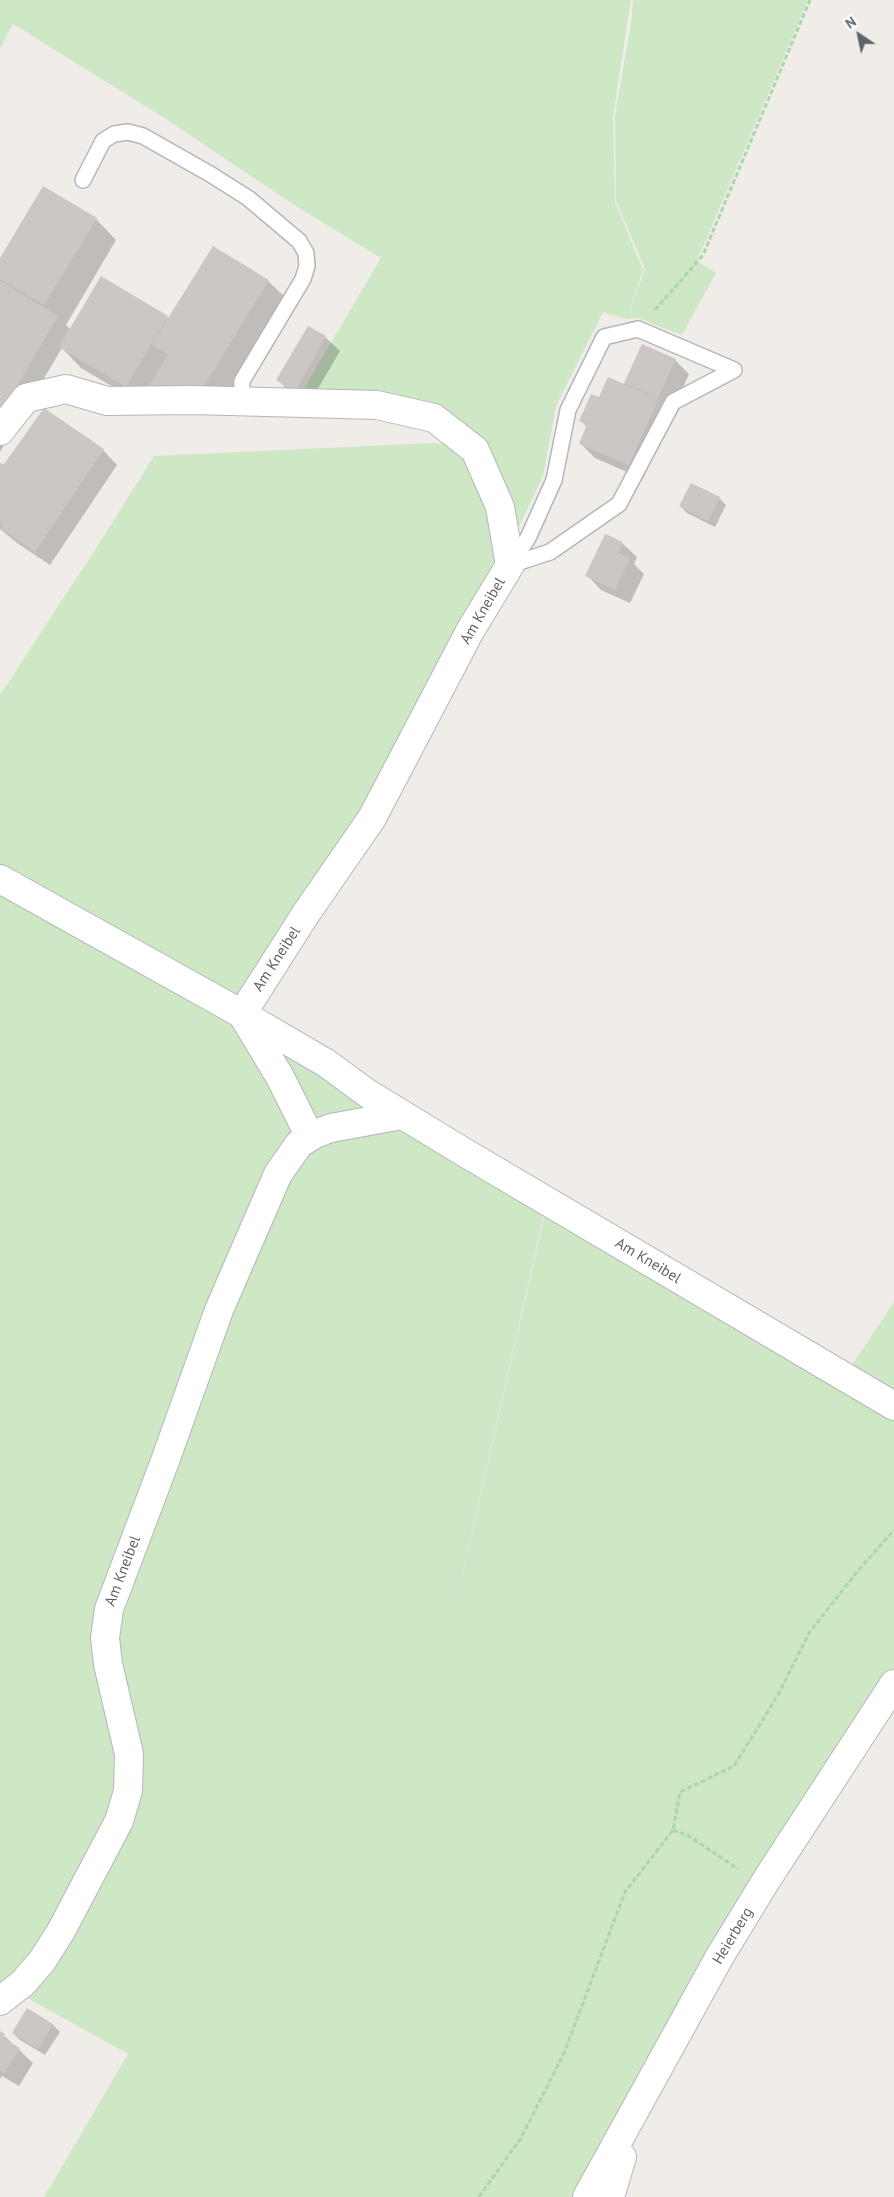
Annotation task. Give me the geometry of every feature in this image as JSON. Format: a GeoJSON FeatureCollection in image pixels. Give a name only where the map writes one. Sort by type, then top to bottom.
{"type":"FeatureCollection","features":[{"type":"Feature","properties":{"kind":"street","name":"Am Kneibel"},"geometry":{"type":"LineString","coordinates":[[0,431],[26,398],[66,389],[107,401],[377,404],[434,418],[475,450],[500,507],[510,564],[470,631],[372,818],[305,915],[242,1014]]}},
{"type":"Feature","properties":{"kind":"street","name":"Am Kneibel"},"geometry":{"type":"LineString","coordinates":[[0,879],[326,1063],[402,1115],[894,1406]]}},
{"type":"Feature","properties":{"kind":"street"},"geometry":{"type":"LineString","coordinates":[[242,1014],[280,1078],[310,1137]]}},
{"type":"Feature","properties":{"kind":"street","name":"Am Kneibel"},"geometry":{"type":"LineString","coordinates":[[0,2001],[23,1983],[42,1961],[61,1931],[119,1821],[128,1791],[129,1754],[108,1664],[105,1638],[109,1608],[227,1292],[278,1174],[298,1144],[310,1137],[331,1128],[402,1115]]}},
{"type":"Feature","properties":{"kind":"street","name":"Heierberg"},"geometry":{"type":"LineString","coordinates":[[587,2197],[720,1956],[767,1879],[894,1684]]}},
{"type":"Feature","properties":{"kind":"street"},"geometry":{"type":"LineString","coordinates":[[610,2197],[619,2165],[645,2094]]}},
{"type":"Feature","properties":{"kind":"lane"},"geometry":{"type":"LineString","coordinates":[[83,180],[103,141],[114,134],[128,132],[143,136],[248,198],[299,241],[306,254],[307,266],[302,279],[242,381],[241,401]]}},
{"type":"Feature","properties":{"kind":"lane"},"geometry":{"type":"LineString","coordinates":[[638,329],[734,370],[673,402],[619,504],[550,552],[510,564],[528,538],[554,480],[568,410],[604,337],[638,329]]}},
{"type":"Feature","properties":{"kind":"path"},"geometry":{"type":"LineString","coordinates":[[638,329],[703,255],[810,0]]}},
{"type":"Feature","properties":{"kind":"path"},"geometry":{"type":"LineString","coordinates":[[479,2197],[521,2138],[564,2053],[625,1892],[673,1830],[680,1792],[734,1766],[773,1703],[809,1633],[856,1573],[894,1530]]}},
{"type":"Feature","properties":{"kind":"path"},"geometry":{"type":"LineString","coordinates":[[673,1830],[689,1836],[739,1869],[767,1879]]}},
{"type":"Feature","properties":{"kind":"green space"},"geometry":{"type":"Polygon","coordinates":[[[0,0],[631,0],[613,116],[615,202],[643,270],[628,316],[645,269],[616,201],[615,115],[631,23],[633,0],[808,0],[697,261],[716,273],[682,335],[638,318],[627,319],[603,312],[556,406],[543,476],[514,537],[477,436],[303,390],[381,258],[291,203],[166,119],[13,24],[0,49],[0,0]]]}},
{"type":"Feature","properties":{"kind":"green space"},"geometry":{"type":"Polygon","coordinates":[[[433,443],[454,444],[471,452],[501,562],[365,816],[234,1000],[0,868],[0,695],[154,456],[433,443]]]}},
{"type":"Feature","properties":{"kind":"green space"},"geometry":{"type":"Polygon","coordinates":[[[0,887],[244,1029],[304,1147],[388,1121],[545,1209],[445,1651],[546,1209],[894,1401],[894,1678],[577,2197],[44,2197],[128,2054],[0,1983],[0,887]]]}},
{"type":"Feature","properties":{"kind":"green space"},"geometry":{"type":"Polygon","coordinates":[[[271,1048],[388,1109],[312,1124],[271,1048]]]}},
{"type":"Feature","properties":{"kind":"green space"},"geometry":{"type":"Polygon","coordinates":[[[894,1302],[894,1394],[850,1368],[894,1302]]]}},
{"type":"Feature","properties":{"kind":"building"},"geometry":{"type":"Polygon","coordinates":[[[43,186],[97,218],[44,305],[0,279],[0,258],[43,186]]]}},
{"type":"Feature","properties":{"kind":"building"},"geometry":{"type":"Polygon","coordinates":[[[213,246],[269,280],[202,389],[149,386],[168,354],[152,344],[213,246]]]}},
{"type":"Feature","properties":{"kind":"building"},"geometry":{"type":"Polygon","coordinates":[[[101,276],[168,316],[126,387],[59,347],[101,276]]]}},
{"type":"Feature","properties":{"kind":"building"},"geometry":{"type":"Polygon","coordinates":[[[0,281],[58,316],[0,414],[0,281]]]}},
{"type":"Feature","properties":{"kind":"building"},"geometry":{"type":"Polygon","coordinates":[[[308,326],[326,336],[295,391],[276,380],[308,326]]]}},
{"type":"Feature","properties":{"kind":"building"},"geometry":{"type":"Polygon","coordinates":[[[642,344],[676,359],[658,398],[624,383],[642,344]]]}},
{"type":"Feature","properties":{"kind":"building"},"geometry":{"type":"Polygon","coordinates":[[[608,377],[658,399],[629,465],[579,444],[587,424],[579,421],[591,394],[599,397],[608,377]]]}},
{"type":"Feature","properties":{"kind":"building"},"geometry":{"type":"Polygon","coordinates":[[[44,408],[104,449],[35,552],[1,529],[3,522],[0,521],[0,463],[4,464],[44,408]]]}},
{"type":"Feature","properties":{"kind":"building"},"geometry":{"type":"Polygon","coordinates":[[[691,483],[720,497],[708,521],[679,506],[691,483]]]}},
{"type":"Feature","properties":{"kind":"building"},"geometry":{"type":"Polygon","coordinates":[[[605,534],[623,542],[618,553],[630,558],[615,590],[585,576],[605,534]]]}},
{"type":"Feature","properties":{"kind":"building"},"geometry":{"type":"Polygon","coordinates":[[[27,2008],[53,2024],[38,2049],[12,2033],[27,2008]]]}},
{"type":"Feature","properties":{"kind":"building"},"geometry":{"type":"Polygon","coordinates":[[[0,2031],[5,2034],[3,2038],[20,2048],[4,2073],[0,2070],[0,2031]]]}}]}
